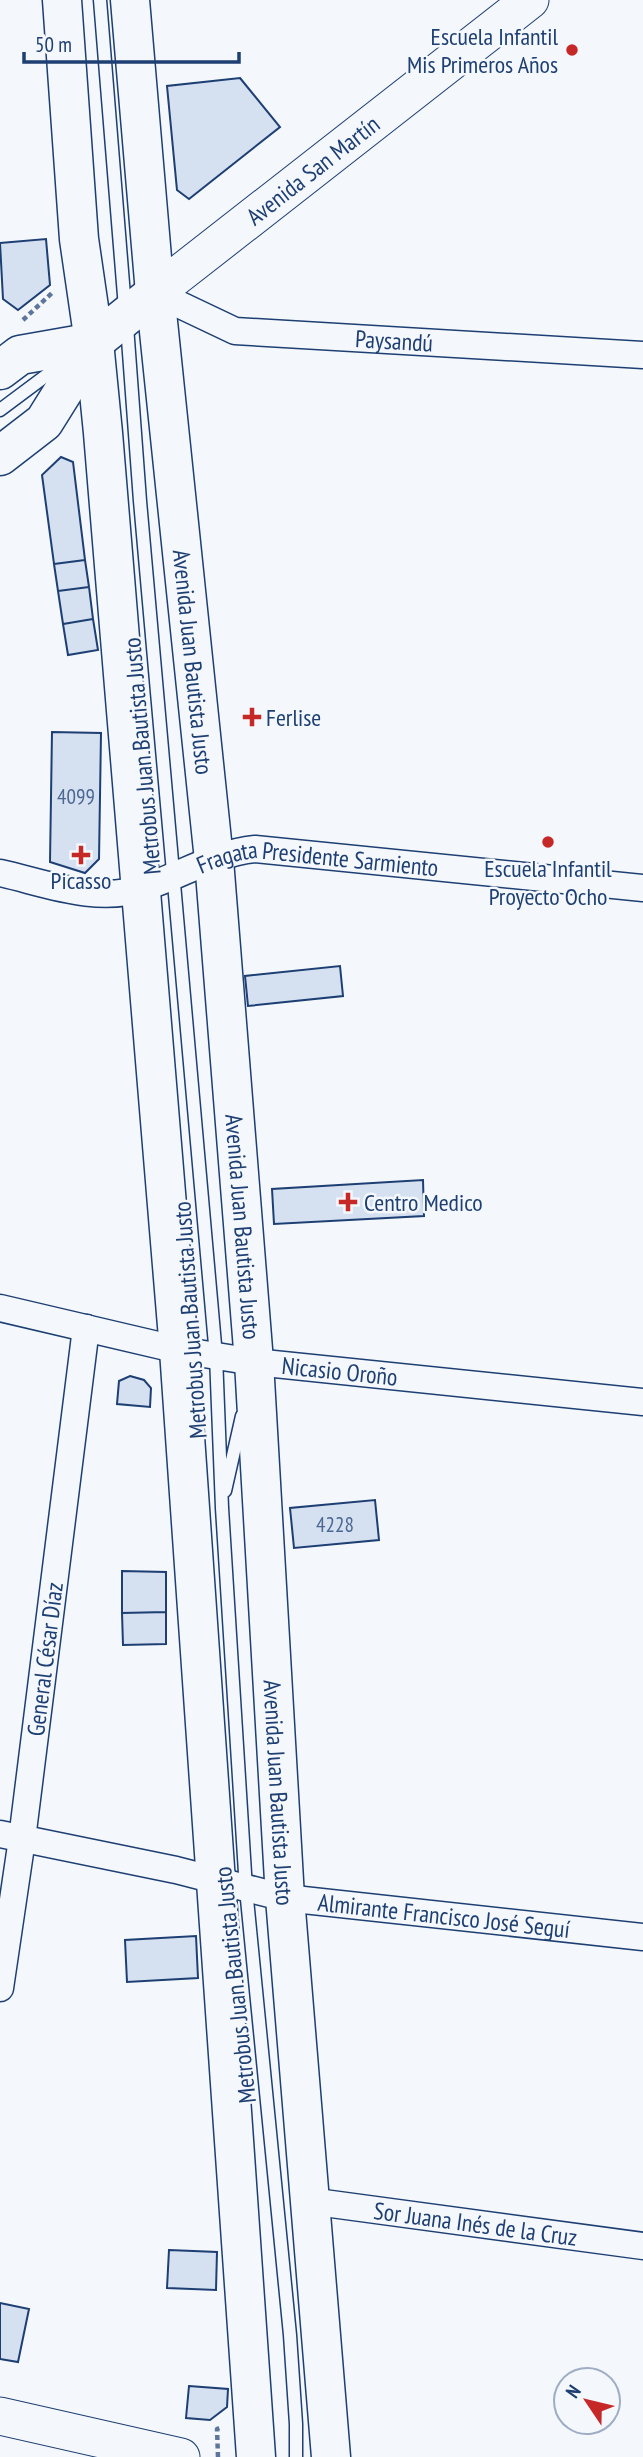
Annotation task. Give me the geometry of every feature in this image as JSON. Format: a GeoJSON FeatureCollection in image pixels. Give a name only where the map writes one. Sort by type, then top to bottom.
{"type":"FeatureCollection","features":[{"type":"Feature","properties":{"kind":"main road"},"geometry":{"type":"LineString","coordinates":[[62,0],[79,239],[94,342],[158,882],[198,1353],[231,1886],[256,2457]]}},
{"type":"Feature","properties":{"kind":"main road","name":"Avenida Juan Bautista Justo"},"geometry":{"type":"LineString","coordinates":[[130,0],[155,293],[214,860],[254,1362],[285,1898],[331,2457]]}},
{"type":"Feature","properties":{"kind":"main road","name":"Avenida San Martín"},"geometry":{"type":"LineString","coordinates":[[0,456],[44,422],[94,342],[530,0]]}},
{"type":"Feature","properties":{"kind":"main road","name":"Avenida San Martín"},"geometry":{"type":"LineString","coordinates":[[0,370],[20,355],[94,342]]}},
{"type":"Feature","properties":{"kind":"main road"},"geometry":{"type":"LineString","coordinates":[[0,2416],[181,2457]]}},
{"type":"Feature","properties":{"kind":"street","name":"Paysandú"},"geometry":{"type":"LineString","coordinates":[[155,293],[235,331],[643,355]]}},
{"type":"Feature","properties":{"kind":"street","name":"Fragata Presidente Sarmiento"},"geometry":{"type":"LineString","coordinates":[[0,873],[92,894],[116,893],[158,882],[235,851],[255,849],[643,888]]}},
{"type":"Feature","properties":{"kind":"street","name":"Nicasio Oroño"},"geometry":{"type":"LineString","coordinates":[[0,1308],[198,1353],[254,1362],[643,1402]]}},
{"type":"Feature","properties":{"kind":"street","name":"General César Díaz"},"geometry":{"type":"LineString","coordinates":[[0,1988],[11,1836],[86,1328]]}},
{"type":"Feature","properties":{"kind":"street","name":"Almirante Francisco José Seguí"},"geometry":{"type":"LineString","coordinates":[[11,1836],[176,1870],[285,1898],[643,1937]]}},
{"type":"Feature","properties":{"kind":"street","name":"Sor Juana Inés de la Cruz"},"geometry":{"type":"LineString","coordinates":[[309,2201],[643,2246]]}},
{"type":"Feature","properties":{"kind":"lane","name":"Metrobus Juan Bautista Justo"},"geometry":{"type":"LineString","coordinates":[[100,0],[140,501],[158,882]]}},
{"type":"Feature","properties":{"kind":"lane"},"geometry":{"type":"LineString","coordinates":[[0,410],[94,342]]}},
{"type":"Feature","properties":{"kind":"lane","name":"Metrobus Juan Bautista Justo"},"geometry":{"type":"LineString","coordinates":[[198,1353],[222,1508],[231,1886],[290,2335],[296,2457]]}},
{"type":"Feature","properties":{"kind":"lane","name":"Metrobus Juan Bautista Justo"},"geometry":{"type":"LineString","coordinates":[[222,1508],[254,1362]]}},
{"type":"Feature","properties":{"kind":"building"},"geometry":{"type":"Polygon","coordinates":[[[240,78],[280,127],[189,199],[177,190],[167,86],[240,78]]]}},
{"type":"Feature","properties":{"kind":"building"},"geometry":{"type":"Polygon","coordinates":[[[46,239],[50,285],[18,310],[3,299],[0,243],[46,239]]]}},
{"type":"Feature","properties":{"kind":"building"},"geometry":{"type":"Polygon","coordinates":[[[61,457],[73,462],[85,560],[54,564],[42,475],[61,457]]]}},
{"type":"Feature","properties":{"kind":"building"},"geometry":{"type":"Polygon","coordinates":[[[85,560],[89,587],[58,591],[54,564],[85,560]]]}},
{"type":"Feature","properties":{"kind":"building"},"geometry":{"type":"Polygon","coordinates":[[[89,587],[93,619],[63,624],[58,591],[89,587]]]}},
{"type":"Feature","properties":{"kind":"building"},"geometry":{"type":"Polygon","coordinates":[[[93,619],[98,650],[68,655],[63,624],[93,619]]]}},
{"type":"Feature","properties":{"kind":"building"},"geometry":{"type":"Polygon","coordinates":[[[52,732],[101,733],[99,859],[85,873],[50,862],[52,732]]]}},
{"type":"Feature","properties":{"kind":"building"},"geometry":{"type":"Polygon","coordinates":[[[340,966],[343,996],[248,1006],[245,976],[340,966]]]}},
{"type":"Feature","properties":{"kind":"building","name":"Centro Medico"},"geometry":{"type":"Polygon","coordinates":[[[423,1180],[424,1216],[274,1224],[272,1189],[423,1180]]]}},
{"type":"Feature","properties":{"kind":"building"},"geometry":{"type":"Polygon","coordinates":[[[130,1376],[144,1380],[151,1388],[150,1407],[117,1404],[119,1381],[130,1376]]]}},
{"type":"Feature","properties":{"kind":"building"},"geometry":{"type":"Polygon","coordinates":[[[375,1500],[379,1540],[294,1548],[290,1508],[375,1500]]]}},
{"type":"Feature","properties":{"kind":"building"},"geometry":{"type":"Polygon","coordinates":[[[122,1571],[166,1572],[166,1612],[122,1613],[122,1571]]]}},
{"type":"Feature","properties":{"kind":"building"},"geometry":{"type":"Polygon","coordinates":[[[166,1612],[166,1644],[123,1645],[122,1613],[166,1612]]]}},
{"type":"Feature","properties":{"kind":"building"},"geometry":{"type":"Polygon","coordinates":[[[196,1936],[198,1978],[127,1982],[125,1940],[196,1936]]]}},
{"type":"Feature","properties":{"kind":"building"},"geometry":{"type":"Polygon","coordinates":[[[169,2250],[217,2252],[216,2290],[167,2288],[169,2250]]]}},
{"type":"Feature","properties":{"kind":"building"},"geometry":{"type":"Polygon","coordinates":[[[0,2303],[29,2309],[18,2362],[0,2359],[0,2303]]]}},
{"type":"Feature","properties":{"kind":"building"},"geometry":{"type":"Polygon","coordinates":[[[189,2386],[228,2389],[227,2407],[210,2420],[186,2418],[189,2386]]]}},
{"type":"Feature","properties":{"kind":"place","name":"Escuela Infantil Mis Primeros Años"},"geometry":{"type":"Point","coordinates":[572,50]}},
{"type":"Feature","properties":{"kind":"place","name":"Ferlise"},"geometry":{"type":"Point","coordinates":[252,717]}},
{"type":"Feature","properties":{"kind":"place","name":"Escuela Infantil Proyecto Ocho"},"geometry":{"type":"Point","coordinates":[548,842]}},
{"type":"Feature","properties":{"kind":"place","name":"Picasso"},"geometry":{"type":"Point","coordinates":[81,855]}},
{"type":"Feature","properties":{"kind":"place","name":"Centro Medico"},"geometry":{"type":"Point","coordinates":[348,1202]}}]}
